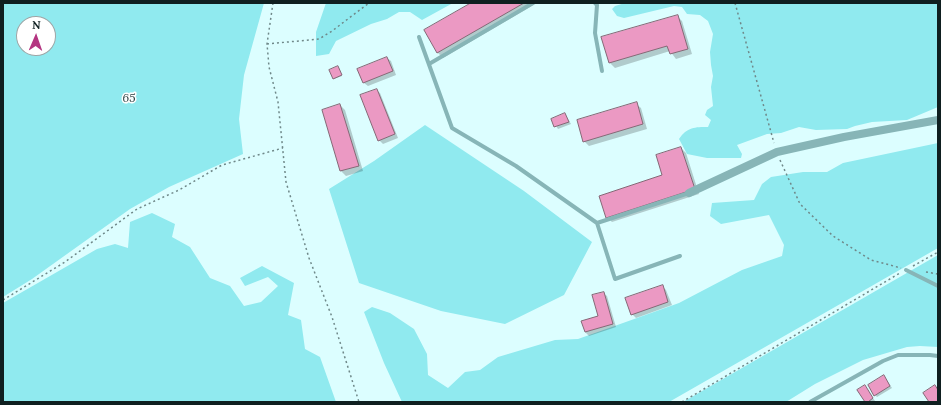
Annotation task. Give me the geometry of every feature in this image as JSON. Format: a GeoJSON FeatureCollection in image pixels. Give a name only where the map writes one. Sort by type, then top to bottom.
{"type":"FeatureCollection","features":[{"type":"Feature","properties":{"kind":"street"},"geometry":{"type":"LineString","coordinates":[[689,193],[777,152],[844,137],[938,120]]}},
{"type":"Feature","properties":{"kind":"lane"},"geometry":{"type":"LineString","coordinates":[[429,64],[533,3]]}},
{"type":"Feature","properties":{"kind":"lane"},"geometry":{"type":"LineString","coordinates":[[595,3],[597,5],[595,33],[602,71]]}},
{"type":"Feature","properties":{"kind":"lane"},"geometry":{"type":"LineString","coordinates":[[420,37],[452,128],[516,166],[597,223],[616,279],[680,256]]}},
{"type":"Feature","properties":{"kind":"lane"},"geometry":{"type":"LineString","coordinates":[[597,223],[689,193]]}},
{"type":"Feature","properties":{"kind":"lane"},"geometry":{"type":"LineString","coordinates":[[906,270],[938,286]]}},
{"type":"Feature","properties":{"kind":"lane"},"geometry":{"type":"LineString","coordinates":[[810,402],[883,360],[898,355],[938,356]]}},
{"type":"Feature","properties":{"kind":"path"},"geometry":{"type":"LineString","coordinates":[[272,3],[267,44],[269,67],[278,102],[286,182],[309,258],[332,316],[359,402]]}},
{"type":"Feature","properties":{"kind":"path"},"geometry":{"type":"LineString","coordinates":[[267,44],[319,39],[369,3]]}},
{"type":"Feature","properties":{"kind":"path"},"geometry":{"type":"LineString","coordinates":[[735,3],[777,152],[800,204],[833,236],[871,260],[906,270]]}},
{"type":"Feature","properties":{"kind":"path"},"geometry":{"type":"LineString","coordinates":[[3,300],[65,262],[137,209],[179,190],[222,165],[283,148]]}},
{"type":"Feature","properties":{"kind":"path"},"geometry":{"type":"LineString","coordinates":[[682,402],[938,252]]}},
{"type":"Feature","properties":{"kind":"path"},"geometry":{"type":"LineString","coordinates":[[925,271],[938,274]]}},
{"type":"Feature","properties":{"kind":"green space","name":"65"},"geometry":{"type":"Polygon","coordinates":[[[3,3],[264,3],[244,75],[239,119],[243,154],[169,187],[130,209],[32,279],[3,297],[3,3]]]}},
{"type":"Feature","properties":{"kind":"green space"},"geometry":{"type":"Polygon","coordinates":[[[326,3],[453,3],[422,20],[410,12],[399,12],[387,19],[371,24],[336,41],[329,54],[316,56],[316,32],[326,3]]]}},
{"type":"Feature","properties":{"kind":"green space"},"geometry":{"type":"Polygon","coordinates":[[[625,3],[938,3],[938,107],[907,120],[872,122],[847,129],[816,130],[799,127],[781,133],[767,134],[737,145],[742,154],[741,158],[707,158],[687,154],[679,139],[685,132],[692,128],[708,127],[711,120],[705,115],[707,110],[713,106],[711,87],[713,76],[710,52],[713,34],[708,21],[700,15],[687,14],[682,7],[674,6],[624,18],[617,16],[612,9],[615,6],[625,3]]]}},
{"type":"Feature","properties":{"kind":"green space"},"geometry":{"type":"Polygon","coordinates":[[[425,125],[524,191],[592,242],[564,295],[505,324],[441,311],[359,283],[329,189],[374,161],[425,125]]]}},
{"type":"Feature","properties":{"kind":"green space"},"geometry":{"type":"Polygon","coordinates":[[[938,143],[938,248],[669,402],[402,402],[384,363],[364,312],[372,307],[390,313],[414,329],[427,354],[428,375],[448,388],[465,372],[480,370],[498,357],[555,340],[578,339],[623,323],[679,303],[742,270],[782,256],[784,245],[769,215],[721,224],[710,216],[712,203],[754,200],[762,184],[771,177],[803,172],[827,172],[843,163],[938,143]]]}},
{"type":"Feature","properties":{"kind":"green space"},"geometry":{"type":"Polygon","coordinates":[[[152,213],[175,224],[172,237],[190,247],[210,278],[230,286],[244,306],[261,302],[278,286],[268,277],[245,286],[240,278],[262,266],[294,283],[288,315],[301,320],[305,349],[320,357],[336,402],[3,402],[3,303],[97,249],[115,244],[128,248],[130,222],[152,213]]]}},
{"type":"Feature","properties":{"kind":"green space"},"geometry":{"type":"Polygon","coordinates":[[[938,255],[938,347],[907,347],[863,360],[815,384],[786,402],[683,402],[938,255]]]}},
{"type":"Feature","properties":{"kind":"building"},"geometry":{"type":"Polygon","coordinates":[[[471,3],[524,3],[437,53],[424,30],[471,3]]]}},
{"type":"Feature","properties":{"kind":"building"},"geometry":{"type":"Polygon","coordinates":[[[678,15],[688,49],[670,54],[667,46],[609,63],[601,37],[678,15]]]}},
{"type":"Feature","properties":{"kind":"building"},"geometry":{"type":"Polygon","coordinates":[[[387,57],[393,71],[363,83],[357,69],[387,57]]]}},
{"type":"Feature","properties":{"kind":"building"},"geometry":{"type":"Polygon","coordinates":[[[338,66],[342,75],[333,79],[329,70],[338,66]]]}},
{"type":"Feature","properties":{"kind":"building"},"geometry":{"type":"Polygon","coordinates":[[[377,89],[395,134],[378,141],[360,95],[377,89]]]}},
{"type":"Feature","properties":{"kind":"building"},"geometry":{"type":"Polygon","coordinates":[[[637,102],[643,124],[583,142],[577,120],[637,102]]]}},
{"type":"Feature","properties":{"kind":"building"},"geometry":{"type":"Polygon","coordinates":[[[340,104],[359,166],[340,171],[322,110],[340,104]]]}},
{"type":"Feature","properties":{"kind":"building"},"geometry":{"type":"Polygon","coordinates":[[[565,113],[569,122],[554,127],[551,119],[565,113]]]}},
{"type":"Feature","properties":{"kind":"building"},"geometry":{"type":"Polygon","coordinates":[[[681,147],[695,189],[606,218],[599,196],[662,175],[656,155],[681,147]]]}},
{"type":"Feature","properties":{"kind":"building"},"geometry":{"type":"Polygon","coordinates":[[[663,285],[668,302],[631,315],[625,298],[663,285]]]}},
{"type":"Feature","properties":{"kind":"building"},"geometry":{"type":"Polygon","coordinates":[[[604,292],[613,324],[585,332],[581,321],[598,316],[592,295],[604,292]]]}},
{"type":"Feature","properties":{"kind":"building"},"geometry":{"type":"Polygon","coordinates":[[[884,375],[890,386],[874,396],[868,385],[884,375]]]}},
{"type":"Feature","properties":{"kind":"building"},"geometry":{"type":"Polygon","coordinates":[[[865,385],[873,398],[868,402],[865,402],[857,390],[865,385]]]}},
{"type":"Feature","properties":{"kind":"building"},"geometry":{"type":"Polygon","coordinates":[[[935,385],[938,390],[938,402],[929,402],[923,393],[935,385]]]}}]}
